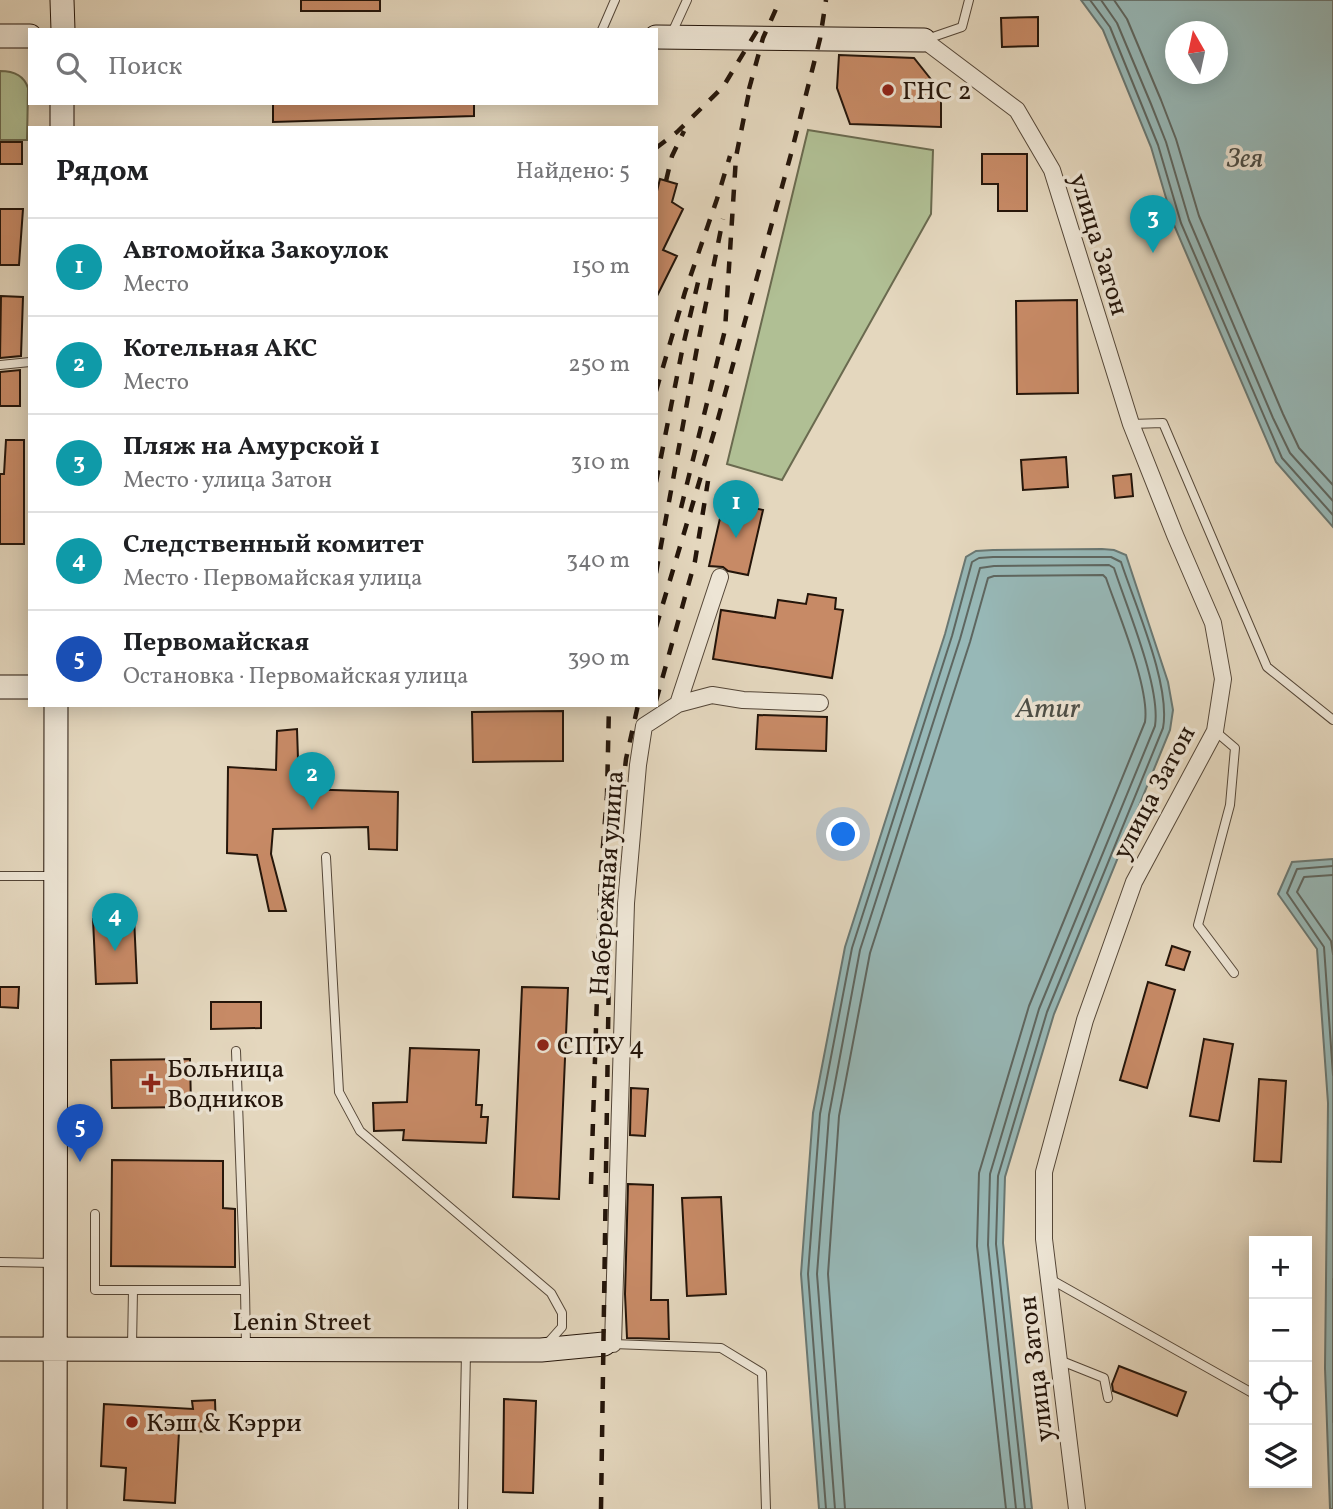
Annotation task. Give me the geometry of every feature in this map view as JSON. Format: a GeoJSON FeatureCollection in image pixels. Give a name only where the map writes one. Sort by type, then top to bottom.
{"type":"FeatureCollection","features":[{"type":"Feature","properties":{"kind":"street"},"geometry":{"type":"LineString","coordinates":[[62,0],[63,28]]}},
{"type":"Feature","properties":{"kind":"street"},"geometry":{"type":"LineString","coordinates":[[0,36],[28,36]]}},
{"type":"Feature","properties":{"kind":"street"},"geometry":{"type":"LineString","coordinates":[[663,37],[924,40]]}},
{"type":"Feature","properties":{"kind":"street","name":"улица Затон"},"geometry":{"type":"LineString","coordinates":[[924,40],[1017,110],[1052,170],[1131,424],[1213,623],[1223,678],[1214,731],[1133,883],[1085,1020],[1044,1172],[1044,1239],[1077,1509]]}},
{"type":"Feature","properties":{"kind":"street"},"geometry":{"type":"LineString","coordinates":[[62,105],[62,126]]}},
{"type":"Feature","properties":{"kind":"street"},"geometry":{"type":"LineString","coordinates":[[678,704],[720,577]]}},
{"type":"Feature","properties":{"kind":"street"},"geometry":{"type":"LineString","coordinates":[[0,687],[28,687]]}},
{"type":"Feature","properties":{"kind":"street","name":"Набережная улица"},"geometry":{"type":"LineString","coordinates":[[608,1344],[626,903],[643,726],[678,704],[712,695],[743,700],[820,703]]}},
{"type":"Feature","properties":{"kind":"street"},"geometry":{"type":"LineString","coordinates":[[55,707],[55,1509]]}},
{"type":"Feature","properties":{"kind":"street","name":"Lenin Street"},"geometry":{"type":"LineString","coordinates":[[0,1349],[541,1350],[608,1344]]}},
{"type":"Feature","properties":{"kind":"lane"},"geometry":{"type":"LineString","coordinates":[[603,28],[615,0]]}},
{"type":"Feature","properties":{"kind":"lane"},"geometry":{"type":"LineString","coordinates":[[663,37],[687,0]]}},
{"type":"Feature","properties":{"kind":"lane"},"geometry":{"type":"LineString","coordinates":[[924,40],[962,27],[969,0]]}},
{"type":"Feature","properties":{"kind":"lane"},"geometry":{"type":"LineString","coordinates":[[0,365],[28,362]]}},
{"type":"Feature","properties":{"kind":"lane"},"geometry":{"type":"LineString","coordinates":[[1131,424],[1163,423],[1267,667],[1333,720]]}},
{"type":"Feature","properties":{"kind":"lane"},"geometry":{"type":"LineString","coordinates":[[1214,731],[1235,748],[1230,805],[1198,925],[1234,973]]}},
{"type":"Feature","properties":{"kind":"lane"},"geometry":{"type":"LineString","coordinates":[[326,857],[339,1091],[360,1131],[551,1293],[562,1312],[562,1327],[541,1350]]}},
{"type":"Feature","properties":{"kind":"lane"},"geometry":{"type":"LineString","coordinates":[[0,876],[55,876]]}},
{"type":"Feature","properties":{"kind":"lane"},"geometry":{"type":"LineString","coordinates":[[236,1051],[246,1349]]}},
{"type":"Feature","properties":{"kind":"lane"},"geometry":{"type":"LineString","coordinates":[[95,1214],[95,1290],[244,1290]]}},
{"type":"Feature","properties":{"kind":"lane"},"geometry":{"type":"LineString","coordinates":[[0,1262],[55,1263]]}},
{"type":"Feature","properties":{"kind":"lane"},"geometry":{"type":"LineString","coordinates":[[1049,1278],[1249,1391]]}},
{"type":"Feature","properties":{"kind":"lane"},"geometry":{"type":"LineString","coordinates":[[132,1349],[133,1290]]}},
{"type":"Feature","properties":{"kind":"lane"},"geometry":{"type":"LineString","coordinates":[[608,1344],[721,1348],[762,1373],[766,1509]]}},
{"type":"Feature","properties":{"kind":"lane"},"geometry":{"type":"LineString","coordinates":[[463,1509],[466,1349]]}},
{"type":"Feature","properties":{"kind":"lane"},"geometry":{"type":"LineString","coordinates":[[1059,1360],[1104,1378],[1108,1398]]}},
{"type":"Feature","properties":{"kind":"green space"},"geometry":{"type":"Polygon","coordinates":[[[0,71],[17,75],[24,80],[28,88],[27,140],[0,140],[0,71]]]}},
{"type":"Feature","properties":{"kind":"green space"},"geometry":{"type":"Polygon","coordinates":[[[808,130],[933,150],[931,214],[782,480],[727,464],[808,130]]]}},
{"type":"Feature","properties":{"kind":"water","name":"Зея"},"geometry":{"type":"Polygon","coordinates":[[[1081,0],[1333,0],[1333,527],[1276,462],[1174,225],[1151,147],[1103,30],[1081,0]]]}},
{"type":"Feature","properties":{"kind":"water","name":"Amur"},"geometry":{"type":"Polygon","coordinates":[[[1102,549],[1126,555],[1168,682],[1173,710],[1170,730],[1054,1014],[1005,1177],[1003,1243],[1032,1509],[819,1509],[801,1274],[813,1113],[845,947],[945,634],[966,557],[976,551],[1102,549]]]}},
{"type":"Feature","properties":{"kind":"water"},"geometry":{"type":"Polygon","coordinates":[[[1333,859],[1333,1509],[1330,1509],[1325,1368],[1328,1103],[1317,949],[1278,894],[1292,862],[1333,859]]]}},
{"type":"Feature","properties":{"kind":"building"},"geometry":{"type":"Polygon","coordinates":[[[301,0],[380,0],[380,11],[301,11],[301,0]]]}},
{"type":"Feature","properties":{"kind":"building"},"geometry":{"type":"Polygon","coordinates":[[[1038,17],[1038,46],[1002,47],[1001,18],[1038,17]]]}},
{"type":"Feature","properties":{"kind":"building","name":"ГНС 2"},"geometry":{"type":"Polygon","coordinates":[[[839,55],[914,58],[941,92],[941,127],[850,124],[837,88],[839,55]]]}},
{"type":"Feature","properties":{"kind":"building"},"geometry":{"type":"Polygon","coordinates":[[[273,105],[474,105],[474,116],[273,122],[273,105]]]}},
{"type":"Feature","properties":{"kind":"building"},"geometry":{"type":"Polygon","coordinates":[[[0,142],[22,142],[22,164],[0,164],[0,142]]]}},
{"type":"Feature","properties":{"kind":"building"},"geometry":{"type":"Polygon","coordinates":[[[982,154],[1027,154],[1027,211],[998,211],[998,184],[982,184],[982,154]]]}},
{"type":"Feature","properties":{"kind":"building"},"geometry":{"type":"Polygon","coordinates":[[[660,179],[677,184],[672,202],[683,209],[663,250],[677,256],[658,294],[660,179]]]}},
{"type":"Feature","properties":{"kind":"building"},"geometry":{"type":"Polygon","coordinates":[[[0,209],[23,209],[19,265],[0,265],[0,209]]]}},
{"type":"Feature","properties":{"kind":"building"},"geometry":{"type":"Polygon","coordinates":[[[1,296],[23,297],[21,356],[0,358],[1,296]]]}},
{"type":"Feature","properties":{"kind":"building"},"geometry":{"type":"Polygon","coordinates":[[[1077,300],[1078,393],[1017,394],[1016,301],[1077,300]]]}},
{"type":"Feature","properties":{"kind":"building"},"geometry":{"type":"Polygon","coordinates":[[[20,370],[20,406],[0,406],[0,372],[20,370]]]}},
{"type":"Feature","properties":{"kind":"building"},"geometry":{"type":"Polygon","coordinates":[[[6,440],[24,440],[24,544],[0,544],[0,474],[4,474],[6,440]]]}},
{"type":"Feature","properties":{"kind":"building"},"geometry":{"type":"Polygon","coordinates":[[[1066,457],[1068,487],[1023,490],[1021,460],[1066,457]]]}},
{"type":"Feature","properties":{"kind":"building"},"geometry":{"type":"Polygon","coordinates":[[[1131,474],[1133,496],[1115,498],[1113,476],[1131,474]]]}},
{"type":"Feature","properties":{"kind":"building"},"geometry":{"type":"Polygon","coordinates":[[[724,501],[763,510],[748,575],[728,571],[723,567],[709,566],[724,501]]]}},
{"type":"Feature","properties":{"kind":"building"},"geometry":{"type":"Polygon","coordinates":[[[808,594],[836,598],[835,609],[843,610],[832,678],[713,659],[721,610],[775,618],[778,600],[806,604],[808,594]]]}},
{"type":"Feature","properties":{"kind":"building"},"geometry":{"type":"Polygon","coordinates":[[[563,711],[563,761],[473,762],[472,712],[563,711]]]}},
{"type":"Feature","properties":{"kind":"building"},"geometry":{"type":"Polygon","coordinates":[[[758,715],[827,717],[826,751],[756,749],[758,715]]]}},
{"type":"Feature","properties":{"kind":"building"},"geometry":{"type":"Polygon","coordinates":[[[297,729],[299,789],[398,792],[397,850],[369,849],[368,827],[273,829],[271,854],[286,911],[269,911],[257,855],[227,853],[228,767],[276,770],[277,731],[297,729]]]}},
{"type":"Feature","properties":{"kind":"building"},"geometry":{"type":"Polygon","coordinates":[[[134,917],[137,983],[96,984],[93,919],[134,917]]]}},
{"type":"Feature","properties":{"kind":"building"},"geometry":{"type":"Polygon","coordinates":[[[1172,946],[1190,952],[1184,970],[1166,965],[1172,946]]]}},
{"type":"Feature","properties":{"kind":"building"},"geometry":{"type":"Polygon","coordinates":[[[1148,982],[1175,990],[1147,1088],[1120,1080],[1148,982]]]}},
{"type":"Feature","properties":{"kind":"building"},"geometry":{"type":"Polygon","coordinates":[[[0,987],[19,987],[18,1008],[0,1007],[0,987]]]}},
{"type":"Feature","properties":{"kind":"building","name":"СПТУ 4"},"geometry":{"type":"Polygon","coordinates":[[[522,987],[568,988],[559,1199],[513,1197],[522,987]]]}},
{"type":"Feature","properties":{"kind":"building"},"geometry":{"type":"Polygon","coordinates":[[[211,1002],[261,1002],[261,1028],[211,1029],[211,1002]]]}},
{"type":"Feature","properties":{"kind":"building"},"geometry":{"type":"Polygon","coordinates":[[[1204,1039],[1233,1044],[1219,1121],[1190,1116],[1204,1039]]]}},
{"type":"Feature","properties":{"kind":"building"},"geometry":{"type":"Polygon","coordinates":[[[410,1048],[479,1050],[476,1105],[482,1105],[481,1117],[488,1117],[486,1143],[403,1140],[404,1130],[374,1131],[373,1103],[407,1102],[410,1048]]]}},
{"type":"Feature","properties":{"kind":"building","name":"Больница Водников"},"geometry":{"type":"Polygon","coordinates":[[[190,1059],[191,1107],[112,1108],[111,1060],[190,1059]]]}},
{"type":"Feature","properties":{"kind":"building"},"geometry":{"type":"Polygon","coordinates":[[[1259,1079],[1286,1081],[1281,1162],[1254,1161],[1259,1079]]]}},
{"type":"Feature","properties":{"kind":"building"},"geometry":{"type":"Polygon","coordinates":[[[631,1088],[648,1089],[645,1136],[630,1135],[631,1088]]]}},
{"type":"Feature","properties":{"kind":"building"},"geometry":{"type":"Polygon","coordinates":[[[112,1160],[223,1161],[223,1208],[235,1209],[235,1267],[111,1266],[112,1160]]]}},
{"type":"Feature","properties":{"kind":"building"},"geometry":{"type":"Polygon","coordinates":[[[628,1184],[653,1185],[651,1300],[668,1300],[669,1339],[627,1338],[625,1294],[628,1184]]]}},
{"type":"Feature","properties":{"kind":"building"},"geometry":{"type":"Polygon","coordinates":[[[721,1197],[726,1294],[687,1296],[682,1198],[721,1197]]]}},
{"type":"Feature","properties":{"kind":"building"},"geometry":{"type":"Polygon","coordinates":[[[1119,1366],[1186,1392],[1177,1416],[1113,1391],[1112,1384],[1119,1366]]]}},
{"type":"Feature","properties":{"kind":"building"},"geometry":{"type":"Polygon","coordinates":[[[504,1399],[536,1401],[533,1493],[503,1492],[504,1399]]]}},
{"type":"Feature","properties":{"kind":"building"},"geometry":{"type":"Polygon","coordinates":[[[215,1400],[216,1431],[179,1432],[175,1503],[124,1500],[126,1468],[101,1466],[104,1404],[193,1409],[192,1401],[215,1400]]]}},
{"type":"Feature","properties":{"kind":"railway"},"geometry":{"type":"LineString","coordinates":[[749,89],[763,38],[780,0]]}},
{"type":"Feature","properties":{"kind":"railway"},"geometry":{"type":"LineString","coordinates":[[658,620],[718,419],[791,154],[820,39],[826,0]]}},
{"type":"Feature","properties":{"kind":"railway"},"geometry":{"type":"LineString","coordinates":[[658,146],[677,132],[723,87],[761,24]]}},
{"type":"Feature","properties":{"kind":"railway"},"geometry":{"type":"LineString","coordinates":[[681,508],[725,330],[736,157],[751,82]]}},
{"type":"Feature","properties":{"kind":"railway"},"geometry":{"type":"LineString","coordinates":[[666,181],[672,156],[684,131]]}},
{"type":"Feature","properties":{"kind":"railway"},"geometry":{"type":"LineString","coordinates":[[658,384],[730,156]]}},
{"type":"Feature","properties":{"kind":"railway"},"geometry":{"type":"LineString","coordinates":[[658,562],[723,219]]}},
{"type":"Feature","properties":{"kind":"railway"},"geometry":{"type":"LineString","coordinates":[[658,472],[699,278]]}},
{"type":"Feature","properties":{"kind":"railway"},"geometry":{"type":"LineString","coordinates":[[658,694],[695,561],[708,481]]}},
{"type":"Feature","properties":{"kind":"railway"},"geometry":{"type":"LineString","coordinates":[[591,1184],[609,707]]}},
{"type":"Feature","properties":{"kind":"railway"},"geometry":{"type":"LineString","coordinates":[[601,1509],[610,899],[626,759],[638,707]]}},
{"type":"Feature","properties":{"kind":"place","name":"ГНС 2"},"geometry":{"type":"Point","coordinates":[888,90]}},
{"type":"Feature","properties":{"kind":"place","name":"Пляж на Амурской 1"},"geometry":{"type":"Point","coordinates":[1153,253]}},
{"type":"Feature","properties":{"kind":"place","name":"Автомойка Закоулок"},"geometry":{"type":"Point","coordinates":[736,538]}},
{"type":"Feature","properties":{"kind":"place","name":"Котельная АКС"},"geometry":{"type":"Point","coordinates":[312,810]}},
{"type":"Feature","properties":{"kind":"place","name":"Следственный комитет"},"geometry":{"type":"Point","coordinates":[115,951]}},
{"type":"Feature","properties":{"kind":"place","name":"СПТУ 4"},"geometry":{"type":"Point","coordinates":[543,1045]}},
{"type":"Feature","properties":{"kind":"place","name":"Больница Водников"},"geometry":{"type":"Point","coordinates":[151,1083]}},
{"type":"Feature","properties":{"kind":"place","name":"Первомайская"},"geometry":{"type":"Point","coordinates":[80,1162]}},
{"type":"Feature","properties":{"kind":"place","name":"Кэш & Кэрри"},"geometry":{"type":"Point","coordinates":[132,1422]}}]}
